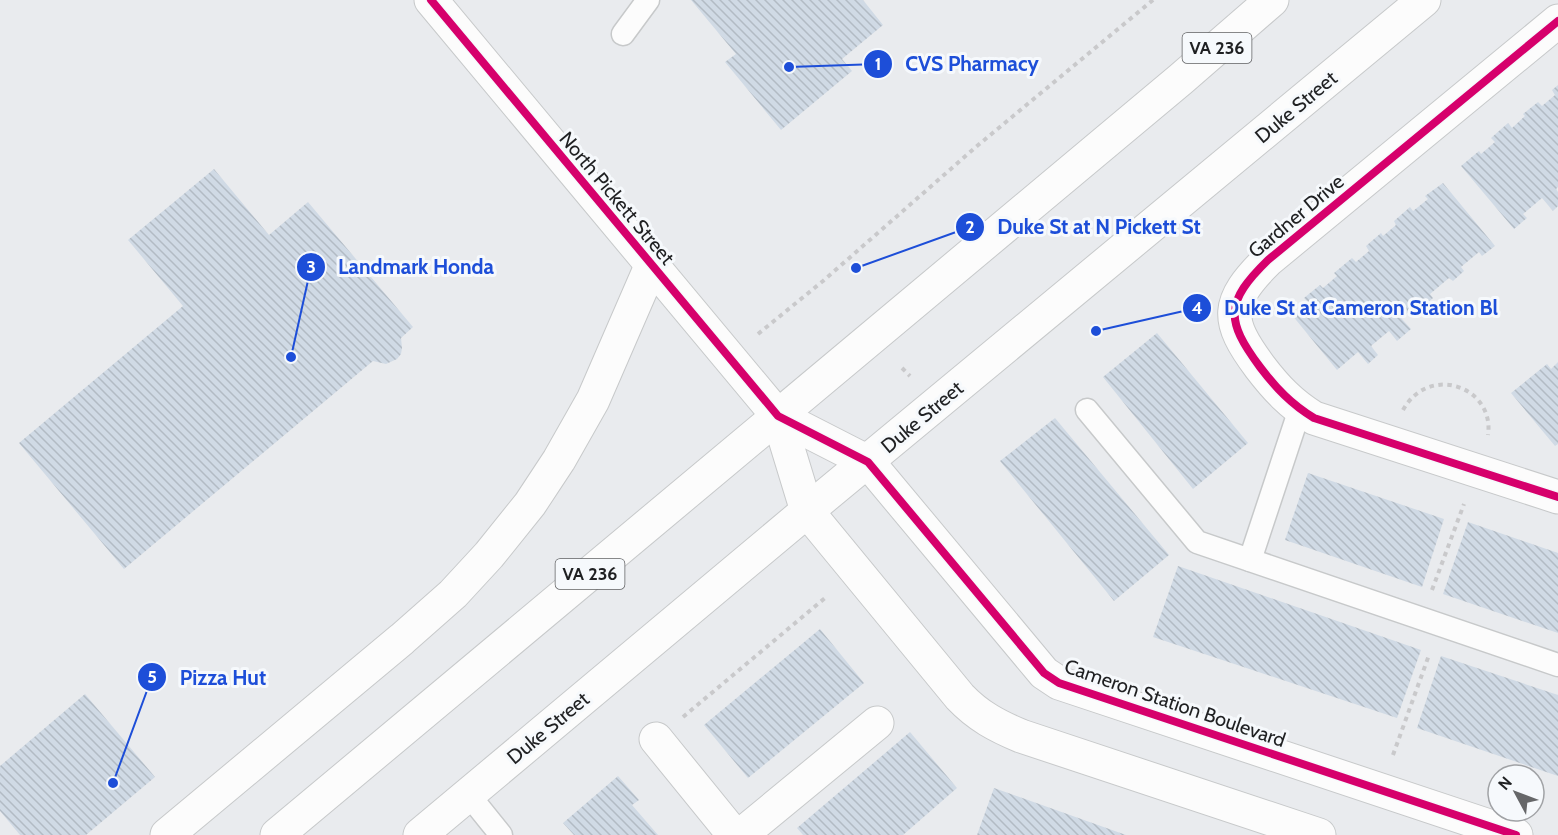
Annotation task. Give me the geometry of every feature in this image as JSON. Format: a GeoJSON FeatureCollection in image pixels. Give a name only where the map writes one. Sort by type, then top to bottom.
{"type":"FeatureCollection","features":[{"type":"Feature","properties":{"kind":"street","name":"North Pickett Street"},"geometry":{"type":"LineString","coordinates":[[431,0],[778,416]]}},
{"type":"Feature","properties":{"kind":"street","name":"VA 236"},"geometry":{"type":"LineString","coordinates":[[277,835],[1272,0]]}},
{"type":"Feature","properties":{"kind":"street","name":"Duke Street"},"geometry":{"type":"LineString","coordinates":[[420,835],[1424,0]]}},
{"type":"Feature","properties":{"kind":"street","name":"Gardner Drive"},"geometry":{"type":"LineString","coordinates":[[1558,21],[1268,260],[1245,284],[1236,302],[1234,319],[1242,344],[1276,387],[1300,409],[1314,418],[1558,497]]}},
{"type":"Feature","properties":{"kind":"street"},"geometry":{"type":"LineString","coordinates":[[167,835],[402,639],[453,594],[489,555],[530,504],[559,460],[593,400],[652,264]]}},
{"type":"Feature","properties":{"kind":"street"},"geometry":{"type":"LineString","coordinates":[[778,416],[807,512],[960,698],[983,718],[1021,736],[1319,835]]}},
{"type":"Feature","properties":{"kind":"street","name":"Cameron Station Boulevard"},"geometry":{"type":"LineString","coordinates":[[778,416],[868,462],[1031,659],[1044,673],[1059,683],[1516,835]]}},
{"type":"Feature","properties":{"kind":"street"},"geometry":{"type":"LineString","coordinates":[[741,835],[877,723]]}},
{"type":"Feature","properties":{"kind":"street"},"geometry":{"type":"LineString","coordinates":[[656,739],[734,835]]}},
{"type":"Feature","properties":{"kind":"lane"},"geometry":{"type":"LineString","coordinates":[[623,34],[648,0]]}},
{"type":"Feature","properties":{"kind":"lane"},"geometry":{"type":"LineString","coordinates":[[1250,560],[1300,409]]}},
{"type":"Feature","properties":{"kind":"lane"},"geometry":{"type":"LineString","coordinates":[[1087,410],[1197,542],[1558,665]]}},
{"type":"Feature","properties":{"kind":"lane"},"geometry":{"type":"LineString","coordinates":[[468,795],[501,835]]}},
{"type":"Feature","properties":{"kind":"path"},"geometry":{"type":"LineString","coordinates":[[730,358],[823,281],[977,146],[1153,0]]}},
{"type":"Feature","properties":{"kind":"path"},"geometry":{"type":"LineString","coordinates":[[902,368],[910,376]]}},
{"type":"Feature","properties":{"kind":"path"},"geometry":{"type":"LineString","coordinates":[[656,739],[825,598]]}},
{"type":"Feature","properties":{"kind":"path"},"geometry":{"type":"LineString","coordinates":[[1381,790],[1440,625]]}},
{"type":"Feature","properties":{"kind":"building"},"geometry":{"type":"Polygon","coordinates":[[[691,0],[863,0],[883,25],[842,59],[852,71],[781,130],[725,62],[736,54],[691,0]]]}},
{"type":"Feature","properties":{"kind":"building"},"geometry":{"type":"Polygon","coordinates":[[[1558,85],[1558,187],[1556,189],[1558,206],[1553,211],[1542,198],[1523,214],[1527,218],[1514,229],[1461,166],[1479,151],[1481,154],[1495,142],[1491,138],[1508,123],[1512,128],[1525,116],[1523,114],[1538,102],[1542,106],[1555,95],[1552,90],[1558,85]]]}},
{"type":"Feature","properties":{"kind":"building"},"geometry":{"type":"Polygon","coordinates":[[[214,169],[269,235],[308,202],[413,327],[401,338],[401,354],[397,359],[386,364],[373,361],[124,569],[19,443],[183,306],[128,240],[214,169]]]}},
{"type":"Feature","properties":{"kind":"building"},"geometry":{"type":"Polygon","coordinates":[[[1443,183],[1495,246],[1482,256],[1479,252],[1461,267],[1464,271],[1453,281],[1449,278],[1430,294],[1433,298],[1423,307],[1420,303],[1401,318],[1411,329],[1397,341],[1389,331],[1371,346],[1378,355],[1368,364],[1358,352],[1337,370],[1292,315],[1308,302],[1304,298],[1320,285],[1323,288],[1337,276],[1334,273],[1352,258],[1356,262],[1369,251],[1366,246],[1381,233],[1383,236],[1396,225],[1394,221],[1410,207],[1413,211],[1428,199],[1425,196],[1443,183]]]}},
{"type":"Feature","properties":{"kind":"building"},"geometry":{"type":"Polygon","coordinates":[[[1157,333],[1248,443],[1193,489],[1103,377],[1157,333]]]}},
{"type":"Feature","properties":{"kind":"building"},"geometry":{"type":"Polygon","coordinates":[[[1558,362],[1558,444],[1555,446],[1511,393],[1547,364],[1551,369],[1558,362]]]}},
{"type":"Feature","properties":{"kind":"building"},"geometry":{"type":"Polygon","coordinates":[[[1055,418],[1169,555],[1114,601],[1000,461],[1055,418]]]}},
{"type":"Feature","properties":{"kind":"building"},"geometry":{"type":"Polygon","coordinates":[[[1308,473],[1444,519],[1422,587],[1285,540],[1308,473]]]}},
{"type":"Feature","properties":{"kind":"building"},"geometry":{"type":"Polygon","coordinates":[[[1468,522],[1558,553],[1558,633],[1443,594],[1468,522]]]}},
{"type":"Feature","properties":{"kind":"building"},"geometry":{"type":"Polygon","coordinates":[[[1178,566],[1421,650],[1397,718],[1153,637],[1178,566]]]}},
{"type":"Feature","properties":{"kind":"building"},"geometry":{"type":"Polygon","coordinates":[[[820,629],[864,683],[748,778],[704,725],[820,629]]]}},
{"type":"Feature","properties":{"kind":"building"},"geometry":{"type":"Polygon","coordinates":[[[1441,656],[1558,695],[1558,776],[1546,772],[1546,763],[1520,763],[1417,728],[1441,656]]]}},
{"type":"Feature","properties":{"kind":"building"},"geometry":{"type":"Polygon","coordinates":[[[85,694],[155,777],[86,835],[20,835],[0,811],[0,766],[85,694]]]}},
{"type":"Feature","properties":{"kind":"building"},"geometry":{"type":"Polygon","coordinates":[[[910,732],[957,788],[903,835],[803,835],[797,828],[910,732]]]}},
{"type":"Feature","properties":{"kind":"building"},"geometry":{"type":"Polygon","coordinates":[[[618,776],[639,800],[632,805],[658,835],[574,835],[563,823],[618,776]]]}},
{"type":"Feature","properties":{"kind":"building"},"geometry":{"type":"Polygon","coordinates":[[[994,788],[1126,835],[977,835],[994,788]]]}},
{"type":"Feature","properties":{"kind":"cycle path"},"geometry":{"type":"LineString","coordinates":[[431,0],[778,416],[868,462],[1044,673],[1059,683],[1516,835]]}},
{"type":"Feature","properties":{"kind":"cycle path"},"geometry":{"type":"LineString","coordinates":[[1558,21],[1268,260],[1244,288],[1237,300],[1235,312],[1240,336],[1260,367],[1284,395],[1314,418],[1558,497]]}},
{"type":"Feature","properties":{"kind":"place","name":"CVS Pharmacy"},"geometry":{"type":"Point","coordinates":[789,67]}},
{"type":"Feature","properties":{"kind":"place","name":"Duke St at N Pickett St"},"geometry":{"type":"Point","coordinates":[856,268]}},
{"type":"Feature","properties":{"kind":"place","name":"Duke St at Cameron Station Bl"},"geometry":{"type":"Point","coordinates":[1096,331]}},
{"type":"Feature","properties":{"kind":"place","name":"Landmark Honda"},"geometry":{"type":"Point","coordinates":[291,357]}},
{"type":"Feature","properties":{"kind":"place","name":"Pizza Hut"},"geometry":{"type":"Point","coordinates":[113,783]}}]}
